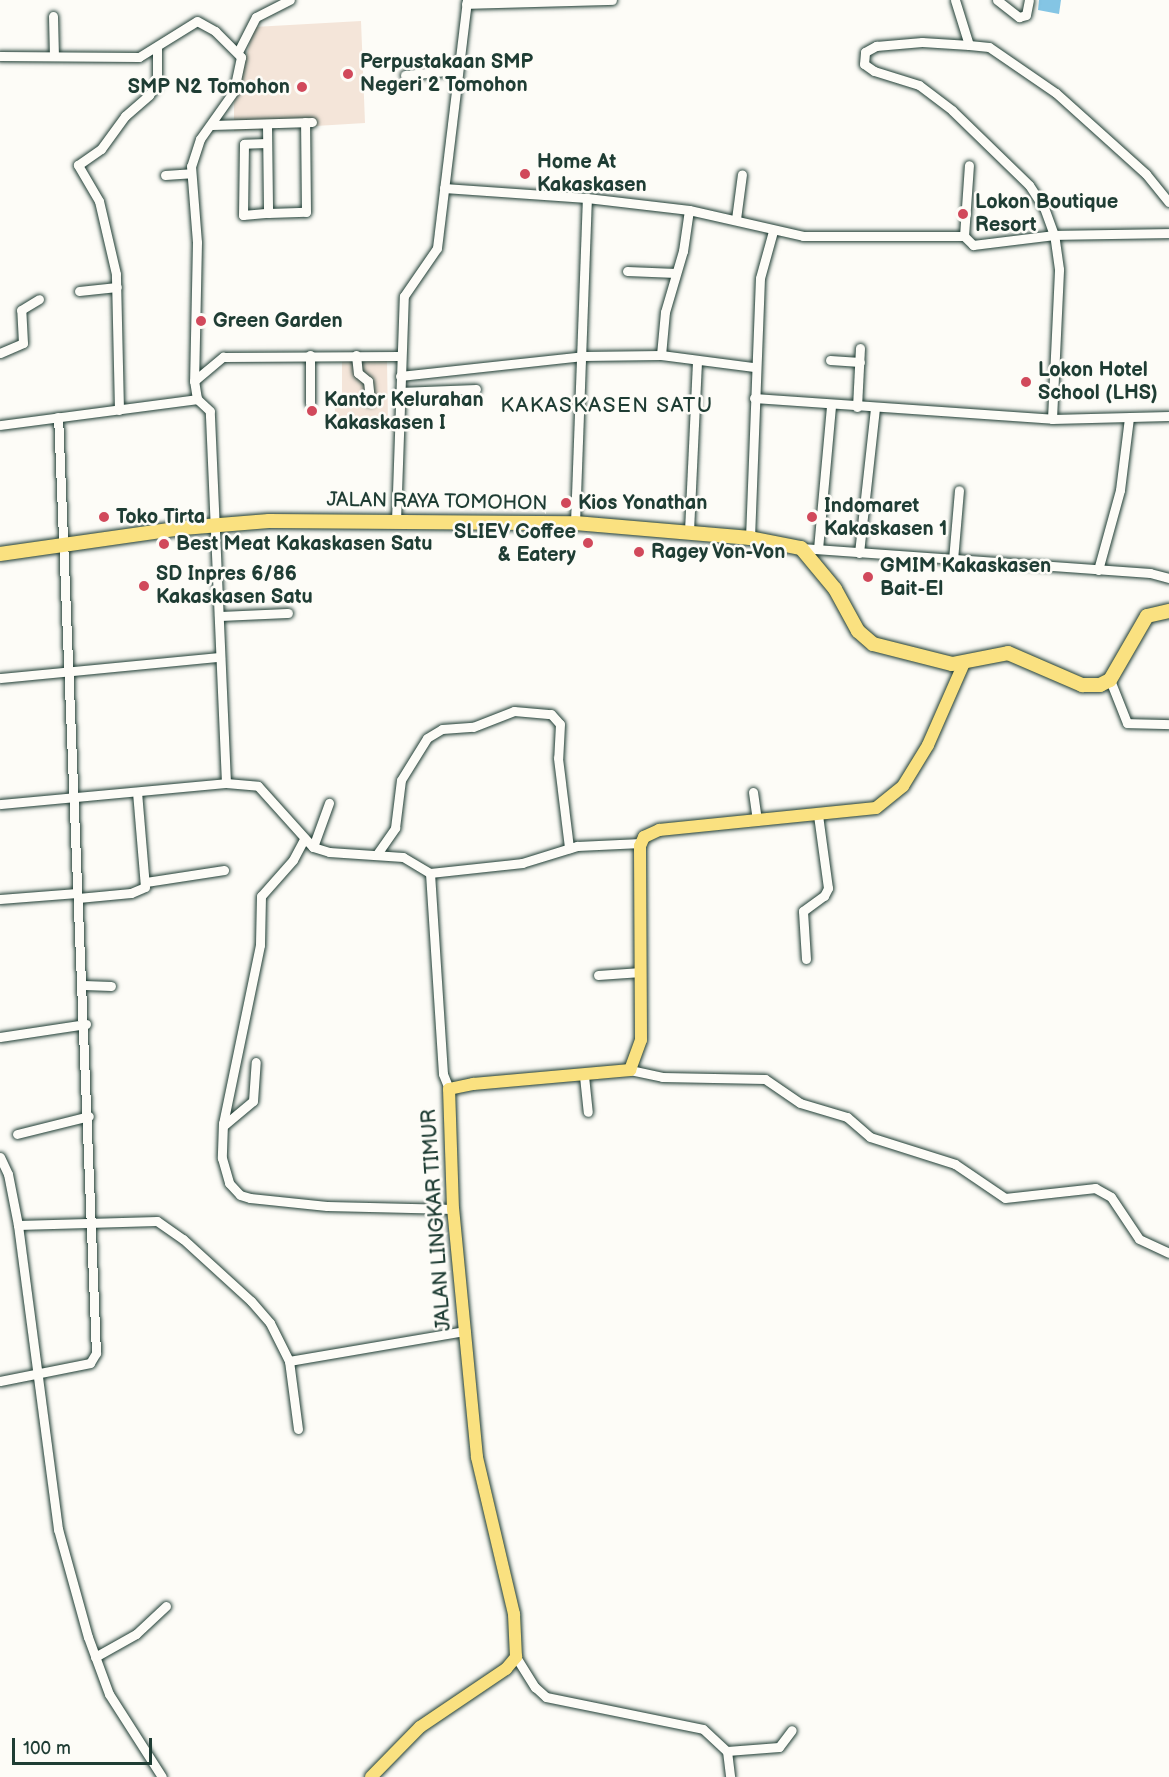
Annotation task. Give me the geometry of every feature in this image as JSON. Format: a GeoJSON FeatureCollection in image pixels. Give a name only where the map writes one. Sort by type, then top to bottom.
{"type":"FeatureCollection","features":[{"type":"Feature","properties":{"kind":"highway","name":"JALAN RAYA TOMOHON"},"geometry":{"type":"LineString","coordinates":[[0,554],[216,524],[396,521],[575,524],[689,531],[750,538],[801,548]]}},
{"type":"Feature","properties":{"kind":"highway"},"geometry":{"type":"LineString","coordinates":[[801,548],[835,589],[858,631],[873,644],[940,663],[964,663],[1008,653],[1083,685],[1100,685],[1110,680],[1147,616],[1169,610]]}},
{"type":"Feature","properties":{"kind":"main road"},"geometry":{"type":"LineString","coordinates":[[630,1070],[641,1040],[641,843],[659,830],[876,808],[903,786],[928,745],[964,663]]}},
{"type":"Feature","properties":{"kind":"main road","name":"JALAN LINGKAR TIMUR"},"geometry":{"type":"LineString","coordinates":[[516,1656],[514,1614],[481,1482],[453,1209],[449,1089],[473,1084],[584,1076],[630,1070]]}},
{"type":"Feature","properties":{"kind":"main road"},"geometry":{"type":"LineString","coordinates":[[371,1777],[420,1727],[506,1669],[516,1656]]}},
{"type":"Feature","properties":{"kind":"street"},"geometry":{"type":"LineString","coordinates":[[238,52],[256,17],[290,0]]}},
{"type":"Feature","properties":{"kind":"street"},"geometry":{"type":"LineString","coordinates":[[396,521],[404,293],[437,248],[466,2],[612,0]]}},
{"type":"Feature","properties":{"kind":"street"},"geometry":{"type":"LineString","coordinates":[[955,0],[969,45]]}},
{"type":"Feature","properties":{"kind":"street"},"geometry":{"type":"LineString","coordinates":[[997,0],[1019,17],[1026,15],[1029,0]]}},
{"type":"Feature","properties":{"kind":"street"},"geometry":{"type":"LineString","coordinates":[[53,16],[54,56]]}},
{"type":"Feature","properties":{"kind":"street"},"geometry":{"type":"LineString","coordinates":[[0,56],[140,57],[197,21],[215,31],[238,52],[242,63],[239,77],[226,106],[195,150],[191,173],[197,242],[194,381],[198,399],[210,411],[226,783]]}},
{"type":"Feature","properties":{"kind":"street"},"geometry":{"type":"LineString","coordinates":[[1053,419],[1059,269],[1054,235],[1044,208],[1029,185],[952,110],[919,85],[874,71],[864,64],[865,52],[876,46],[969,45],[989,47],[1056,93],[1146,174],[1169,202]]}},
{"type":"Feature","properties":{"kind":"street"},"geometry":{"type":"LineString","coordinates":[[119,410],[117,287],[99,201],[83,176],[79,162],[101,149],[125,116],[149,94],[157,83],[157,47]]}},
{"type":"Feature","properties":{"kind":"street"},"geometry":{"type":"LineString","coordinates":[[405,75],[457,70]]}},
{"type":"Feature","properties":{"kind":"street"},"geometry":{"type":"LineString","coordinates":[[212,125],[309,122],[306,212],[243,215],[244,144],[267,143]]}},
{"type":"Feature","properties":{"kind":"street"},"geometry":{"type":"LineString","coordinates":[[267,125],[268,213]]}},
{"type":"Feature","properties":{"kind":"street"},"geometry":{"type":"LineString","coordinates":[[964,236],[969,165]]}},
{"type":"Feature","properties":{"kind":"street"},"geometry":{"type":"LineString","coordinates":[[165,175],[191,173]]}},
{"type":"Feature","properties":{"kind":"street"},"geometry":{"type":"LineString","coordinates":[[736,219],[742,174]]}},
{"type":"Feature","properties":{"kind":"street"},"geometry":{"type":"LineString","coordinates":[[444,188],[587,198],[689,210],[803,236],[964,236],[973,245],[1054,235],[1169,233]]}},
{"type":"Feature","properties":{"kind":"street"},"geometry":{"type":"LineString","coordinates":[[575,524],[583,356],[587,198]]}},
{"type":"Feature","properties":{"kind":"street"},"geometry":{"type":"LineString","coordinates":[[662,355],[665,312],[689,210]]}},
{"type":"Feature","properties":{"kind":"street"},"geometry":{"type":"LineString","coordinates":[[750,538],[754,367],[760,278],[773,231]]}},
{"type":"Feature","properties":{"kind":"street"},"geometry":{"type":"LineString","coordinates":[[627,271],[676,273]]}},
{"type":"Feature","properties":{"kind":"street"},"geometry":{"type":"LineString","coordinates":[[79,291],[117,287]]}},
{"type":"Feature","properties":{"kind":"street"},"geometry":{"type":"LineString","coordinates":[[0,353],[22,343],[21,310],[39,299]]}},
{"type":"Feature","properties":{"kind":"street"},"geometry":{"type":"LineString","coordinates":[[857,407],[860,348]]}},
{"type":"Feature","properties":{"kind":"street"},"geometry":{"type":"LineString","coordinates":[[310,355],[310,403]]}},
{"type":"Feature","properties":{"kind":"street"},"geometry":{"type":"LineString","coordinates":[[400,376],[583,356],[662,355],[754,367]]}},
{"type":"Feature","properties":{"kind":"street"},"geometry":{"type":"LineString","coordinates":[[356,356],[358,373],[368,381],[370,401]]}},
{"type":"Feature","properties":{"kind":"street"},"geometry":{"type":"LineString","coordinates":[[194,381],[223,357],[400,356]]}},
{"type":"Feature","properties":{"kind":"street"},"geometry":{"type":"LineString","coordinates":[[689,531],[697,360]]}},
{"type":"Feature","properties":{"kind":"street"},"geometry":{"type":"LineString","coordinates":[[830,360],[860,362]]}},
{"type":"Feature","properties":{"kind":"street"},"geometry":{"type":"LineString","coordinates":[[399,392],[476,389]]}},
{"type":"Feature","properties":{"kind":"street"},"geometry":{"type":"LineString","coordinates":[[0,425],[198,399]]}},
{"type":"Feature","properties":{"kind":"street"},"geometry":{"type":"LineString","coordinates":[[754,399],[875,409],[1053,419],[1169,416]]}},
{"type":"Feature","properties":{"kind":"street"},"geometry":{"type":"LineString","coordinates":[[818,549],[831,405]]}},
{"type":"Feature","properties":{"kind":"street"},"geometry":{"type":"LineString","coordinates":[[859,553],[875,409]]}},
{"type":"Feature","properties":{"kind":"street"},"geometry":{"type":"LineString","coordinates":[[0,1381],[95,1359],[86,1024],[77,896],[68,609],[58,417]]}},
{"type":"Feature","properties":{"kind":"street"},"geometry":{"type":"LineString","coordinates":[[1098,570],[1120,490],[1129,418]]}},
{"type":"Feature","properties":{"kind":"street"},"geometry":{"type":"LineString","coordinates":[[953,560],[959,490]]}},
{"type":"Feature","properties":{"kind":"street"},"geometry":{"type":"LineString","coordinates":[[801,548],[1098,570],[1169,578]]}},
{"type":"Feature","properties":{"kind":"street"},"geometry":{"type":"LineString","coordinates":[[219,616],[288,613]]}},
{"type":"Feature","properties":{"kind":"street"},"geometry":{"type":"LineString","coordinates":[[0,678],[70,669],[220,657]]}},
{"type":"Feature","properties":{"kind":"street"},"geometry":{"type":"LineString","coordinates":[[1110,680],[1127,723],[1169,724]]}},
{"type":"Feature","properties":{"kind":"street"},"geometry":{"type":"LineString","coordinates":[[377,854],[395,828],[401,780],[427,738],[442,729],[473,727],[514,711],[551,714],[560,724],[558,758],[569,848]]}},
{"type":"Feature","properties":{"kind":"street"},"geometry":{"type":"LineString","coordinates":[[0,804],[226,783],[258,786],[303,841],[313,847],[329,852],[403,857],[430,873],[522,863],[569,848],[641,843]]}},
{"type":"Feature","properties":{"kind":"street"},"geometry":{"type":"LineString","coordinates":[[0,899],[131,893],[143,889],[146,882],[137,792]]}},
{"type":"Feature","properties":{"kind":"street"},"geometry":{"type":"LineString","coordinates":[[753,792],[757,821]]}},
{"type":"Feature","properties":{"kind":"street"},"geometry":{"type":"LineString","coordinates":[[313,847],[329,803]]}},
{"type":"Feature","properties":{"kind":"street"},"geometry":{"type":"LineString","coordinates":[[806,959],[803,911],[824,896],[828,888],[818,815]]}},
{"type":"Feature","properties":{"kind":"street"},"geometry":{"type":"LineString","coordinates":[[303,841],[293,860],[261,896],[260,945],[223,1126],[225,1174],[240,1195],[327,1206],[453,1209]]}},
{"type":"Feature","properties":{"kind":"street"},"geometry":{"type":"LineString","coordinates":[[146,882],[224,870]]}},
{"type":"Feature","properties":{"kind":"street"},"geometry":{"type":"LineString","coordinates":[[430,873],[442,1074],[449,1089]]}},
{"type":"Feature","properties":{"kind":"street"},"geometry":{"type":"LineString","coordinates":[[598,975],[641,972]]}},
{"type":"Feature","properties":{"kind":"street"},"geometry":{"type":"LineString","coordinates":[[84,985],[111,986]]}},
{"type":"Feature","properties":{"kind":"street"},"geometry":{"type":"LineString","coordinates":[[0,1037],[86,1024]]}},
{"type":"Feature","properties":{"kind":"street"},"geometry":{"type":"LineString","coordinates":[[223,1126],[252,1101],[256,1062]]}},
{"type":"Feature","properties":{"kind":"street"},"geometry":{"type":"LineString","coordinates":[[630,1070],[662,1077],[765,1079],[800,1103],[847,1117],[870,1137],[955,1164],[1005,1198],[1095,1188],[1111,1197],[1139,1239],[1169,1253]]}},
{"type":"Feature","properties":{"kind":"street"},"geometry":{"type":"LineString","coordinates":[[584,1076],[588,1112]]}},
{"type":"Feature","properties":{"kind":"street"},"geometry":{"type":"LineString","coordinates":[[17,1134],[89,1116]]}},
{"type":"Feature","properties":{"kind":"street"},"geometry":{"type":"LineString","coordinates":[[1,1162],[18,1225],[35,1374],[58,1529],[95,1657],[114,1706],[162,1777]]}},
{"type":"Feature","properties":{"kind":"street"},"geometry":{"type":"LineString","coordinates":[[18,1225],[93,1224],[146,1218],[171,1229],[270,1323],[289,1361],[298,1429]]}},
{"type":"Feature","properties":{"kind":"street"},"geometry":{"type":"LineString","coordinates":[[289,1361],[465,1331]]}},
{"type":"Feature","properties":{"kind":"street"},"geometry":{"type":"LineString","coordinates":[[95,1657],[136,1634],[166,1606]]}},
{"type":"Feature","properties":{"kind":"street"},"geometry":{"type":"LineString","coordinates":[[516,1656],[535,1687],[546,1697],[691,1725],[716,1737],[727,1751],[730,1777]]}},
{"type":"Feature","properties":{"kind":"street"},"geometry":{"type":"LineString","coordinates":[[727,1751],[779,1747],[792,1730]]}},
{"type":"Feature","properties":{"kind":"shaded area","name":"SMP N2 Tomohon"},"geometry":{"type":"Polygon","coordinates":[[[361,21],[365,123],[234,131],[234,103],[254,27],[361,21]]]}},
{"type":"Feature","properties":{"kind":"shaded area"},"geometry":{"type":"Polygon","coordinates":[[[387,360],[388,422],[335,422],[335,405],[342,404],[342,361],[387,360]]]}},
{"type":"Feature","properties":{"kind":"water"},"geometry":{"type":"Polygon","coordinates":[[[1039,0],[1061,0],[1059,14],[1038,10],[1039,0]]]}},
{"type":"Feature","properties":{"kind":"place","name":"Perpustakaan SMP Negeri 2 Tomohon"},"geometry":{"type":"Point","coordinates":[348,74]}},
{"type":"Feature","properties":{"kind":"place","name":"SMP N2 Tomohon"},"geometry":{"type":"Point","coordinates":[302,87]}},
{"type":"Feature","properties":{"kind":"place","name":"Home At Kakaskasen"},"geometry":{"type":"Point","coordinates":[525,174]}},
{"type":"Feature","properties":{"kind":"place","name":"Lokon Boutique Resort"},"geometry":{"type":"Point","coordinates":[963,214]}},
{"type":"Feature","properties":{"kind":"place","name":"Green Garden"},"geometry":{"type":"Point","coordinates":[201,321]}},
{"type":"Feature","properties":{"kind":"place","name":"Lokon Hotel School (LHS)"},"geometry":{"type":"Point","coordinates":[1026,382]}},
{"type":"Feature","properties":{"kind":"place","name":"Kantor Kelurahan Kakaskasen I"},"geometry":{"type":"Point","coordinates":[312,411]}},
{"type":"Feature","properties":{"kind":"place","name":"Kios Yonathan"},"geometry":{"type":"Point","coordinates":[566,503]}},
{"type":"Feature","properties":{"kind":"place","name":"Toko Tirta"},"geometry":{"type":"Point","coordinates":[104,517]}},
{"type":"Feature","properties":{"kind":"place","name":"Indomaret Kakaskasen 1"},"geometry":{"type":"Point","coordinates":[812,517]}},
{"type":"Feature","properties":{"kind":"place","name":"SLIEV Coffee & Eatery"},"geometry":{"type":"Point","coordinates":[588,543]}},
{"type":"Feature","properties":{"kind":"place","name":"Best Meat Kakaskasen Satu"},"geometry":{"type":"Point","coordinates":[164,544]}},
{"type":"Feature","properties":{"kind":"place","name":"Ragey Von-Von"},"geometry":{"type":"Point","coordinates":[639,552]}},
{"type":"Feature","properties":{"kind":"place","name":"GMIM Kakaskasen Bait-El"},"geometry":{"type":"Point","coordinates":[868,577]}},
{"type":"Feature","properties":{"kind":"place","name":"SD Inpres 6/86 Kakaskasen Satu"},"geometry":{"type":"Point","coordinates":[144,586]}},
{"type":"Feature","properties":{"kind":"district","name":"KAKASKASEN SATU"},"geometry":{"type":"Point","coordinates":[607,406]}}]}
